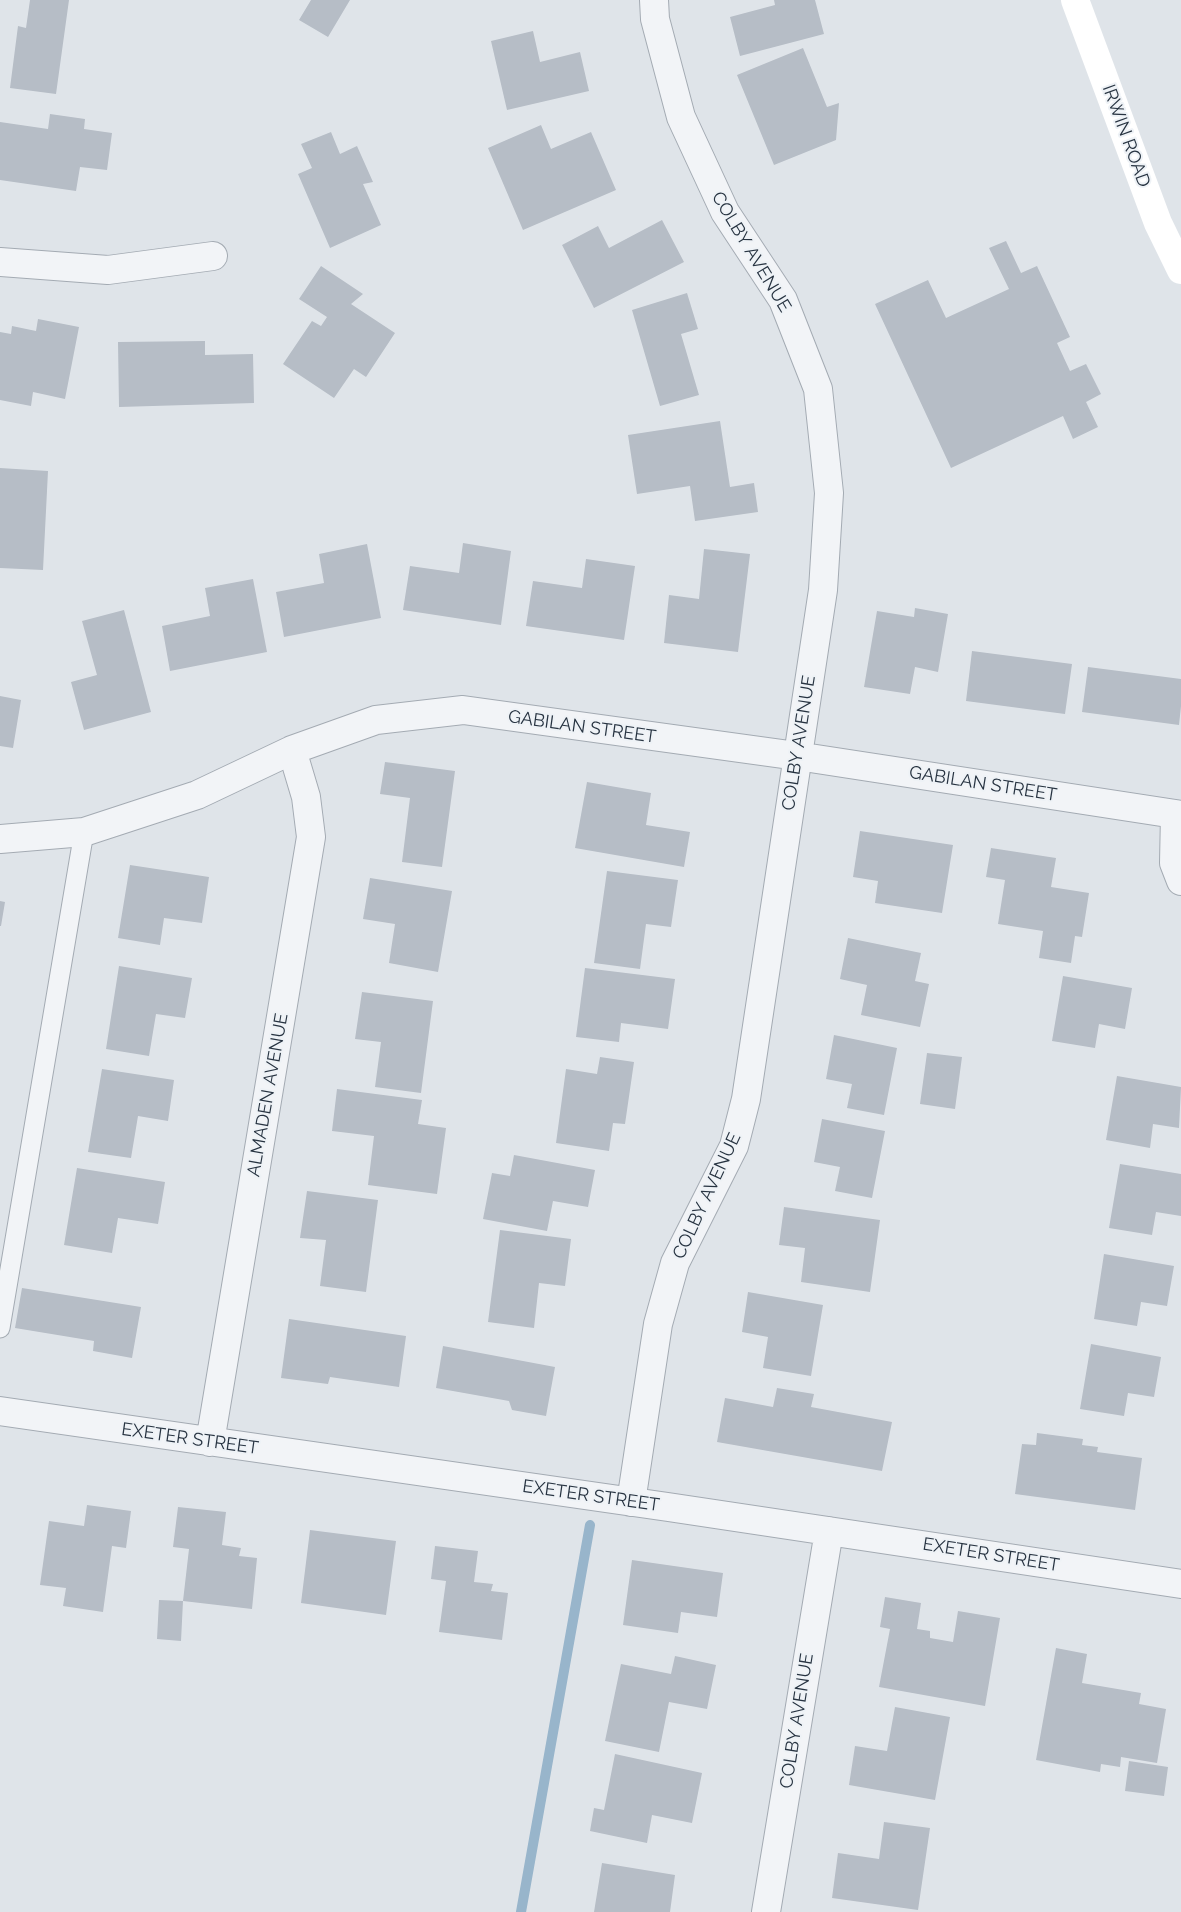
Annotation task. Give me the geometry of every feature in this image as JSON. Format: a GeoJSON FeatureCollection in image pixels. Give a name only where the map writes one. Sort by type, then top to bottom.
{"type":"FeatureCollection","features":[{"type":"Feature","properties":{"kind":"street","name":"COLBY AVENUE"},"geometry":{"type":"LineString","coordinates":[[631,1502],[658,1324],[675,1264],[734,1146],[746,1099],[822,590],[829,493],[818,389],[783,300],[725,212],[680,117],[655,19],[654,0]]}},
{"type":"Feature","properties":{"kind":"street","name":"IRWIN ROAD"},"geometry":{"type":"LineString","coordinates":[[1076,0],[1158,223],[1181,270]]}},
{"type":"Feature","properties":{"kind":"street"},"geometry":{"type":"LineString","coordinates":[[0,262],[108,270],[213,256]]}},
{"type":"Feature","properties":{"kind":"street","name":"GABILAN STREET"},"geometry":{"type":"LineString","coordinates":[[0,839],[84,832],[197,795],[292,750],[376,720],[463,710],[797,756],[1178,814]]}},
{"type":"Feature","properties":{"kind":"street","name":"ALMADEN AVENUE"},"geometry":{"type":"LineString","coordinates":[[210,1442],[311,837],[306,797],[292,750]]}},
{"type":"Feature","properties":{"kind":"street"},"geometry":{"type":"LineString","coordinates":[[1178,814],[1174,862],[1181,881]]}},
{"type":"Feature","properties":{"kind":"street","name":"EXETER STREET"},"geometry":{"type":"LineString","coordinates":[[0,1411],[1181,1584]]}},
{"type":"Feature","properties":{"kind":"street","name":"COLBY AVENUE"},"geometry":{"type":"LineString","coordinates":[[766,1912],[829,1531]]}},
{"type":"Feature","properties":{"kind":"lane"},"geometry":{"type":"LineString","coordinates":[[0,1328],[84,832]]}},
{"type":"Feature","properties":{"kind":"building"},"geometry":{"type":"Polygon","coordinates":[[[30,0],[69,0],[56,94],[10,88],[18,26],[26,28],[30,0]]]}},
{"type":"Feature","properties":{"kind":"building"},"geometry":{"type":"Polygon","coordinates":[[[311,0],[350,0],[328,37],[299,20],[311,0]]]}},
{"type":"Feature","properties":{"kind":"building"},"geometry":{"type":"Polygon","coordinates":[[[774,0],[815,0],[824,34],[740,56],[730,17],[775,5],[774,0]]]}},
{"type":"Feature","properties":{"kind":"building"},"geometry":{"type":"Polygon","coordinates":[[[533,31],[540,62],[580,52],[589,91],[507,110],[491,41],[533,31]]]}},
{"type":"Feature","properties":{"kind":"building"},"geometry":{"type":"Polygon","coordinates":[[[803,48],[827,107],[839,103],[836,140],[774,165],[737,75],[803,48]]]}},
{"type":"Feature","properties":{"kind":"building"},"geometry":{"type":"Polygon","coordinates":[[[50,114],[85,119],[84,129],[112,133],[107,170],[80,167],[76,191],[0,180],[0,122],[48,129],[50,114]]]}},
{"type":"Feature","properties":{"kind":"building"},"geometry":{"type":"Polygon","coordinates":[[[541,125],[551,149],[591,132],[616,190],[523,230],[488,148],[541,125]]]}},
{"type":"Feature","properties":{"kind":"building"},"geometry":{"type":"Polygon","coordinates":[[[331,132],[340,154],[357,146],[373,182],[363,184],[381,225],[330,248],[298,174],[312,168],[301,144],[331,132]]]}},
{"type":"Feature","properties":{"kind":"building"},"geometry":{"type":"Polygon","coordinates":[[[662,220],[684,262],[594,308],[562,245],[598,226],[609,248],[662,220]]]}},
{"type":"Feature","properties":{"kind":"building"},"geometry":{"type":"Polygon","coordinates":[[[1006,241],[1021,273],[1037,266],[1070,337],[1057,343],[1070,371],[1086,364],[1101,394],[1086,402],[1098,427],[1073,439],[1063,416],[951,468],[875,304],[928,280],[946,318],[1009,289],[989,248],[1006,241]]]}},
{"type":"Feature","properties":{"kind":"building"},"geometry":{"type":"Polygon","coordinates":[[[321,266],[363,294],[351,304],[395,333],[366,377],[354,369],[334,398],[283,364],[312,321],[321,326],[327,317],[299,299],[321,266]]]}},
{"type":"Feature","properties":{"kind":"building"},"geometry":{"type":"Polygon","coordinates":[[[687,293],[698,329],[681,334],[699,395],[660,406],[632,310],[687,293]]]}},
{"type":"Feature","properties":{"kind":"building"},"geometry":{"type":"Polygon","coordinates":[[[38,319],[79,327],[65,399],[33,392],[31,406],[0,400],[0,332],[11,334],[12,326],[36,331],[38,319]]]}},
{"type":"Feature","properties":{"kind":"building"},"geometry":{"type":"Polygon","coordinates":[[[205,341],[205,355],[253,354],[254,403],[119,407],[118,342],[205,341]]]}},
{"type":"Feature","properties":{"kind":"building"},"geometry":{"type":"Polygon","coordinates":[[[720,421],[730,487],[754,483],[758,512],[695,521],[690,486],[637,494],[628,435],[720,421]]]}},
{"type":"Feature","properties":{"kind":"building"},"geometry":{"type":"Polygon","coordinates":[[[0,468],[48,471],[43,570],[0,568],[0,468]]]}},
{"type":"Feature","properties":{"kind":"building"},"geometry":{"type":"Polygon","coordinates":[[[463,543],[511,551],[501,625],[403,610],[410,566],[459,573],[463,543]]]}},
{"type":"Feature","properties":{"kind":"building"},"geometry":{"type":"Polygon","coordinates":[[[367,544],[381,618],[284,637],[276,592],[324,583],[319,554],[367,544]]]}},
{"type":"Feature","properties":{"kind":"building"},"geometry":{"type":"Polygon","coordinates":[[[704,549],[750,554],[738,652],[664,643],[669,595],[699,599],[704,549]]]}},
{"type":"Feature","properties":{"kind":"building"},"geometry":{"type":"Polygon","coordinates":[[[586,559],[635,566],[624,640],[526,626],[533,581],[582,588],[586,559]]]}},
{"type":"Feature","properties":{"kind":"building"},"geometry":{"type":"Polygon","coordinates":[[[253,579],[267,652],[170,671],[162,626],[210,616],[205,588],[253,579]]]}},
{"type":"Feature","properties":{"kind":"building"},"geometry":{"type":"Polygon","coordinates":[[[915,608],[948,614],[938,672],[915,667],[910,694],[864,687],[877,611],[914,617],[915,608]]]}},
{"type":"Feature","properties":{"kind":"building"},"geometry":{"type":"Polygon","coordinates":[[[124,610],[151,712],[84,730],[71,682],[97,675],[82,621],[124,610]]]}},
{"type":"Feature","properties":{"kind":"building"},"geometry":{"type":"Polygon","coordinates":[[[972,651],[1072,664],[1065,714],[966,701],[972,651]]]}},
{"type":"Feature","properties":{"kind":"building"},"geometry":{"type":"Polygon","coordinates":[[[1088,667],[1181,679],[1179,725],[1082,712],[1088,667]]]}},
{"type":"Feature","properties":{"kind":"building"},"geometry":{"type":"Polygon","coordinates":[[[0,696],[21,700],[13,748],[0,746],[0,696]]]}},
{"type":"Feature","properties":{"kind":"building"},"geometry":{"type":"Polygon","coordinates":[[[385,762],[455,771],[442,867],[402,862],[410,798],[380,794],[385,762]]]}},
{"type":"Feature","properties":{"kind":"building"},"geometry":{"type":"Polygon","coordinates":[[[587,782],[651,793],[646,825],[690,832],[684,867],[575,848],[587,782]]]}},
{"type":"Feature","properties":{"kind":"building"},"geometry":{"type":"Polygon","coordinates":[[[860,831],[953,845],[942,913],[875,903],[878,881],[853,877],[860,831]]]}},
{"type":"Feature","properties":{"kind":"building"},"geometry":{"type":"Polygon","coordinates":[[[991,848],[1056,858],[1051,887],[1089,893],[1082,937],[1075,936],[1071,963],[1039,958],[1043,931],[998,924],[1005,880],[986,877],[991,848]]]}},
{"type":"Feature","properties":{"kind":"building"},"geometry":{"type":"Polygon","coordinates":[[[130,865],[209,877],[202,923],[164,918],[160,945],[118,938],[130,865]]]}},
{"type":"Feature","properties":{"kind":"building"},"geometry":{"type":"Polygon","coordinates":[[[607,871],[678,880],[671,927],[646,924],[640,969],[594,963],[607,871]]]}},
{"type":"Feature","properties":{"kind":"building"},"geometry":{"type":"Polygon","coordinates":[[[370,878],[452,891],[438,972],[389,963],[395,924],[363,919],[370,878]]]}},
{"type":"Feature","properties":{"kind":"building"},"geometry":{"type":"Polygon","coordinates":[[[0,901],[5,902],[1,926],[0,926],[0,901]]]}},
{"type":"Feature","properties":{"kind":"building"},"geometry":{"type":"Polygon","coordinates":[[[848,938],[921,953],[915,981],[929,984],[920,1027],[861,1015],[867,985],[840,979],[848,938]]]}},
{"type":"Feature","properties":{"kind":"building"},"geometry":{"type":"Polygon","coordinates":[[[119,966],[192,978],[185,1018],[156,1014],[149,1056],[106,1049],[119,966]]]}},
{"type":"Feature","properties":{"kind":"building"},"geometry":{"type":"Polygon","coordinates":[[[585,968],[675,979],[668,1029],[621,1023],[619,1042],[576,1037],[585,968]]]}},
{"type":"Feature","properties":{"kind":"building"},"geometry":{"type":"Polygon","coordinates":[[[1063,976],[1132,988],[1125,1029],[1099,1024],[1095,1048],[1052,1041],[1063,976]]]}},
{"type":"Feature","properties":{"kind":"building"},"geometry":{"type":"Polygon","coordinates":[[[362,992],[433,1001],[421,1093],[375,1087],[381,1042],[355,1039],[362,992]]]}},
{"type":"Feature","properties":{"kind":"building"},"geometry":{"type":"Polygon","coordinates":[[[834,1035],[897,1048],[884,1115],[847,1108],[852,1084],[826,1079],[834,1035]]]}},
{"type":"Feature","properties":{"kind":"building"},"geometry":{"type":"Polygon","coordinates":[[[927,1053],[962,1057],[955,1109],[920,1104],[927,1053]]]}},
{"type":"Feature","properties":{"kind":"building"},"geometry":{"type":"Polygon","coordinates":[[[600,1057],[634,1062],[625,1124],[613,1123],[609,1151],[556,1143],[566,1069],[597,1074],[600,1057]]]}},
{"type":"Feature","properties":{"kind":"building"},"geometry":{"type":"Polygon","coordinates":[[[102,1069],[174,1080],[168,1121],[138,1116],[131,1158],[88,1152],[102,1069]]]}},
{"type":"Feature","properties":{"kind":"building"},"geometry":{"type":"Polygon","coordinates":[[[1117,1076],[1181,1087],[1179,1128],[1153,1124],[1150,1148],[1106,1140],[1117,1076]]]}},
{"type":"Feature","properties":{"kind":"building"},"geometry":{"type":"Polygon","coordinates":[[[337,1089],[422,1100],[418,1124],[446,1128],[437,1194],[368,1185],[374,1136],[332,1131],[337,1089]]]}},
{"type":"Feature","properties":{"kind":"building"},"geometry":{"type":"Polygon","coordinates":[[[822,1119],[885,1131],[872,1198],[835,1191],[840,1167],[814,1162],[822,1119]]]}},
{"type":"Feature","properties":{"kind":"building"},"geometry":{"type":"Polygon","coordinates":[[[514,1155],[595,1170],[588,1207],[553,1201],[547,1231],[483,1219],[492,1173],[510,1176],[514,1155]]]}},
{"type":"Feature","properties":{"kind":"building"},"geometry":{"type":"Polygon","coordinates":[[[1120,1164],[1181,1174],[1181,1216],[1156,1212],[1152,1235],[1109,1228],[1120,1164]]]}},
{"type":"Feature","properties":{"kind":"building"},"geometry":{"type":"Polygon","coordinates":[[[77,1168],[165,1182],[158,1224],[118,1218],[112,1253],[64,1245],[77,1168]]]}},
{"type":"Feature","properties":{"kind":"building"},"geometry":{"type":"Polygon","coordinates":[[[307,1191],[378,1200],[366,1292],[320,1286],[326,1240],[300,1238],[307,1191]]]}},
{"type":"Feature","properties":{"kind":"building"},"geometry":{"type":"Polygon","coordinates":[[[784,1207],[880,1220],[870,1292],[801,1282],[805,1248],[779,1245],[784,1207]]]}},
{"type":"Feature","properties":{"kind":"building"},"geometry":{"type":"Polygon","coordinates":[[[500,1230],[571,1239],[565,1286],[539,1283],[534,1328],[488,1322],[500,1230]]]}},
{"type":"Feature","properties":{"kind":"building"},"geometry":{"type":"Polygon","coordinates":[[[1104,1254],[1174,1266],[1167,1306],[1141,1302],[1137,1326],[1094,1319],[1104,1254]]]}},
{"type":"Feature","properties":{"kind":"building"},"geometry":{"type":"Polygon","coordinates":[[[22,1288],[141,1307],[132,1358],[93,1351],[94,1341],[15,1328],[22,1288]]]}},
{"type":"Feature","properties":{"kind":"building"},"geometry":{"type":"Polygon","coordinates":[[[748,1292],[823,1305],[811,1376],[763,1368],[768,1337],[742,1332],[748,1292]]]}},
{"type":"Feature","properties":{"kind":"building"},"geometry":{"type":"Polygon","coordinates":[[[289,1319],[406,1336],[399,1387],[330,1377],[328,1384],[281,1378],[289,1319]]]}},
{"type":"Feature","properties":{"kind":"building"},"geometry":{"type":"Polygon","coordinates":[[[1091,1344],[1161,1357],[1154,1397],[1128,1393],[1124,1416],[1080,1409],[1091,1344]]]}},
{"type":"Feature","properties":{"kind":"building"},"geometry":{"type":"Polygon","coordinates":[[[443,1346],[555,1367],[546,1416],[512,1410],[509,1401],[436,1388],[443,1346]]]}},
{"type":"Feature","properties":{"kind":"building"},"geometry":{"type":"Polygon","coordinates":[[[777,1388],[814,1394],[811,1407],[892,1422],[882,1471],[717,1442],[725,1398],[773,1407],[777,1388]]]}},
{"type":"Feature","properties":{"kind":"building"},"geometry":{"type":"Polygon","coordinates":[[[1037,1433],[1083,1439],[1082,1445],[1098,1447],[1097,1452],[1142,1458],[1135,1510],[1015,1494],[1022,1444],[1036,1445],[1037,1433]]]}},
{"type":"Feature","properties":{"kind":"building"},"geometry":{"type":"Polygon","coordinates":[[[87,1505],[131,1511],[126,1548],[112,1546],[103,1612],[63,1606],[66,1588],[40,1585],[49,1521],[84,1526],[87,1505]]]}},
{"type":"Feature","properties":{"kind":"building"},"geometry":{"type":"Polygon","coordinates":[[[178,1507],[226,1512],[222,1545],[241,1548],[239,1556],[257,1558],[252,1609],[183,1601],[189,1549],[173,1547],[178,1507]]]}},
{"type":"Feature","properties":{"kind":"building"},"geometry":{"type":"Polygon","coordinates":[[[310,1530],[396,1541],[386,1615],[301,1603],[310,1530]]]}},
{"type":"Feature","properties":{"kind":"building"},"geometry":{"type":"Polygon","coordinates":[[[435,1546],[478,1551],[474,1582],[493,1584],[491,1591],[508,1593],[502,1640],[439,1632],[446,1581],[431,1579],[435,1546]]]}},
{"type":"Feature","properties":{"kind":"building"},"geometry":{"type":"Polygon","coordinates":[[[632,1560],[723,1573],[717,1617],[681,1612],[678,1633],[623,1625],[632,1560]]]}},
{"type":"Feature","properties":{"kind":"building"},"geometry":{"type":"Polygon","coordinates":[[[885,1597],[921,1603],[917,1629],[930,1631],[930,1638],[953,1642],[958,1611],[1000,1618],[985,1706],[879,1687],[890,1629],[880,1627],[885,1597]]]}},
{"type":"Feature","properties":{"kind":"building"},"geometry":{"type":"Polygon","coordinates":[[[159,1600],[183,1601],[181,1641],[157,1639],[159,1600]]]}},
{"type":"Feature","properties":{"kind":"building"},"geometry":{"type":"Polygon","coordinates":[[[1056,1648],[1087,1654],[1082,1683],[1141,1693],[1139,1704],[1166,1709],[1157,1763],[1121,1757],[1120,1767],[1101,1764],[1100,1772],[1036,1760],[1056,1648]]]}},
{"type":"Feature","properties":{"kind":"building"},"geometry":{"type":"Polygon","coordinates":[[[675,1656],[716,1665],[707,1709],[669,1702],[659,1752],[605,1741],[621,1664],[671,1674],[675,1656]]]}},
{"type":"Feature","properties":{"kind":"building"},"geometry":{"type":"Polygon","coordinates":[[[895,1707],[950,1717],[935,1800],[849,1785],[855,1746],[887,1751],[895,1707]]]}},
{"type":"Feature","properties":{"kind":"building"},"geometry":{"type":"Polygon","coordinates":[[[615,1754],[702,1773],[692,1823],[652,1815],[647,1843],[590,1831],[594,1808],[604,1810],[615,1754]]]}},
{"type":"Feature","properties":{"kind":"building"},"geometry":{"type":"Polygon","coordinates":[[[1129,1761],[1168,1767],[1164,1796],[1125,1791],[1129,1761]]]}},
{"type":"Feature","properties":{"kind":"building"},"geometry":{"type":"Polygon","coordinates":[[[884,1822],[930,1828],[918,1910],[832,1898],[838,1853],[879,1859],[884,1822]]]}},
{"type":"Feature","properties":{"kind":"building"},"geometry":{"type":"Polygon","coordinates":[[[602,1863],[675,1875],[670,1912],[594,1912],[602,1863]]]}},
{"type":"Feature","properties":{"kind":"waterway"},"geometry":{"type":"LineString","coordinates":[[521,1912],[590,1525]]}}]}
